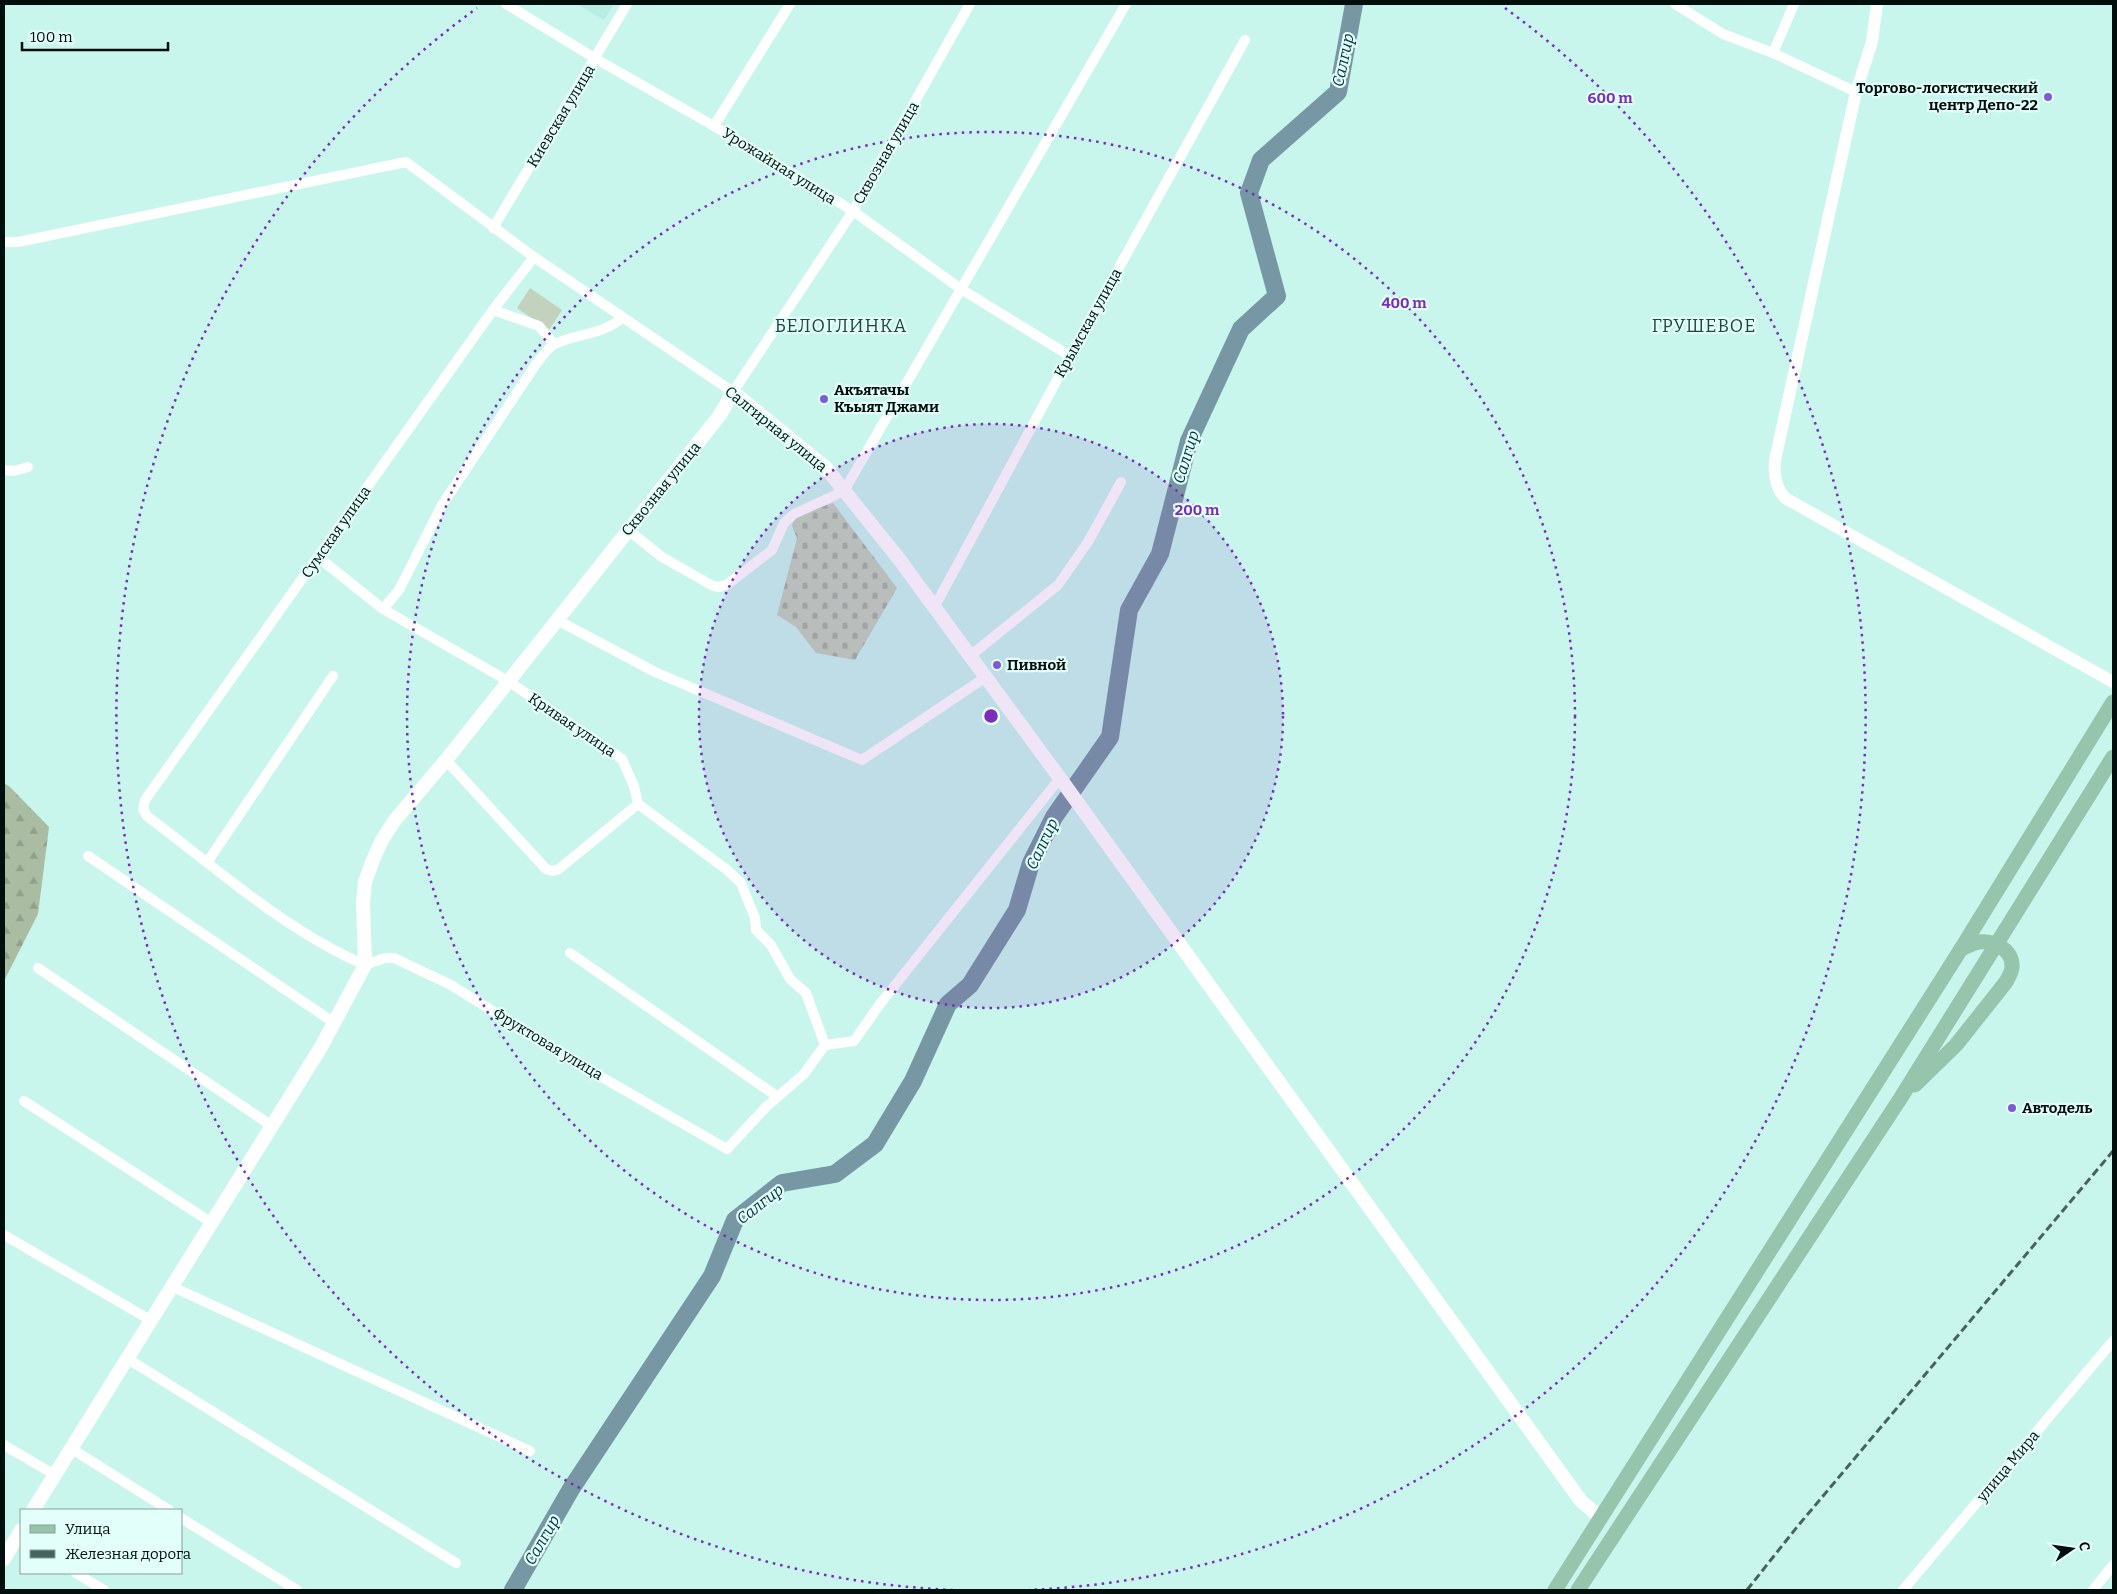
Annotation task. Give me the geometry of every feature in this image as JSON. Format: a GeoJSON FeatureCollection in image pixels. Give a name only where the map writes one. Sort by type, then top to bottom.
{"type":"FeatureCollection","features":[{"type":"Feature","properties":{"kind":"main road","name":"Салгирная улица"},"geometry":{"type":"LineString","coordinates":[[734,392],[826,468],[899,559],[1061,780],[1580,1500],[1601,1518]]}},
{"type":"Feature","properties":{"kind":"main road","name":"Сквозная улица"},"geometry":{"type":"LineString","coordinates":[[364,965],[363,903],[365,882],[373,860],[395,820],[446,760],[720,416],[734,392]]}},
{"type":"Feature","properties":{"kind":"main road"},"geometry":{"type":"LineString","coordinates":[[1555,1590],[1960,949],[2113,702]]}},
{"type":"Feature","properties":{"kind":"main road"},"geometry":{"type":"LineString","coordinates":[[1578,1590],[2001,947],[2011,920],[2113,757]]}},
{"type":"Feature","properties":{"kind":"main road"},"geometry":{"type":"LineString","coordinates":[[1900,1099],[1956,1045],[2006,982],[2012,967],[2009,956],[2001,947],[1977,942],[1960,949]]}},
{"type":"Feature","properties":{"kind":"main road"},"geometry":{"type":"LineString","coordinates":[[35,1509],[321,1047],[364,965]]}},
{"type":"Feature","properties":{"kind":"main road"},"geometry":{"type":"LineString","coordinates":[[4,1558],[20,1535]]}},
{"type":"Feature","properties":{"kind":"street","name":"Урожайная улица"},"geometry":{"type":"LineString","coordinates":[[506,4],[596,59],[714,126],[852,211],[961,290],[1070,356]]}},
{"type":"Feature","properties":{"kind":"street","name":"Киевская улица"},"geometry":{"type":"LineString","coordinates":[[493,228],[596,59],[627,4]]}},
{"type":"Feature","properties":{"kind":"street"},"geometry":{"type":"LineString","coordinates":[[714,126],[790,4]]}},
{"type":"Feature","properties":{"kind":"street","name":"Сквозная улица"},"geometry":{"type":"LineString","coordinates":[[734,392],[852,211],[970,4]]}},
{"type":"Feature","properties":{"kind":"street"},"geometry":{"type":"LineString","coordinates":[[628,530],[662,557],[713,586],[719,587],[728,584],[772,550],[784,524],[794,514],[844,491],[1126,4]]}},
{"type":"Feature","properties":{"kind":"street"},"geometry":{"type":"LineString","coordinates":[[1675,4],[1723,34],[1773,53],[1856,92]]}},
{"type":"Feature","properties":{"kind":"street"},"geometry":{"type":"LineString","coordinates":[[1773,53],[1794,4]]}},
{"type":"Feature","properties":{"kind":"street"},"geometry":{"type":"LineString","coordinates":[[1877,4],[1872,42],[1856,92],[1775,460],[1775,482],[1785,498],[2113,682]]}},
{"type":"Feature","properties":{"kind":"street","name":"Крымская улица"},"geometry":{"type":"LineString","coordinates":[[934,608],[1070,356],[1245,40]]}},
{"type":"Feature","properties":{"kind":"street","name":"Салгирная улица"},"geometry":{"type":"LineString","coordinates":[[4,242],[18,242],[406,162],[534,257],[734,392]]}},
{"type":"Feature","properties":{"kind":"street","name":"Сумская улица"},"geometry":{"type":"LineString","coordinates":[[208,862],[147,816],[143,809],[145,800],[493,310],[534,257]]}},
{"type":"Feature","properties":{"kind":"street"},"geometry":{"type":"LineString","coordinates":[[493,310],[539,326],[554,344]]}},
{"type":"Feature","properties":{"kind":"street"},"geometry":{"type":"LineString","coordinates":[[383,609],[399,590],[442,505],[536,364],[554,344],[601,331],[622,318]]}},
{"type":"Feature","properties":{"kind":"street"},"geometry":{"type":"LineString","coordinates":[[4,470],[14,471],[28,466]]}},
{"type":"Feature","properties":{"kind":"street"},"geometry":{"type":"LineString","coordinates":[[970,656],[1058,585],[1088,542],[1121,482]]}},
{"type":"Feature","properties":{"kind":"street","name":"Кривая улица"},"geometry":{"type":"LineString","coordinates":[[318,557],[383,609],[508,681],[622,758],[634,786],[638,804]]}},
{"type":"Feature","properties":{"kind":"street"},"geometry":{"type":"LineString","coordinates":[[557,620],[655,672],[862,760],[986,677]]}},
{"type":"Feature","properties":{"kind":"street"},"geometry":{"type":"LineString","coordinates":[[333,676],[208,862],[285,921],[334,952],[364,965]]}},
{"type":"Feature","properties":{"kind":"street"},"geometry":{"type":"LineString","coordinates":[[446,760],[546,869],[553,871],[559,869],[638,804],[726,869],[741,883],[755,918],[756,930],[771,945],[790,979],[806,993],[825,1045]]}},
{"type":"Feature","properties":{"kind":"street"},"geometry":{"type":"LineString","coordinates":[[570,953],[778,1097],[804,1074],[825,1045],[854,1041],[880,1004],[1061,780]]}},
{"type":"Feature","properties":{"kind":"street"},"geometry":{"type":"LineString","coordinates":[[88,856],[333,1022]]}},
{"type":"Feature","properties":{"kind":"street","name":"Фруктовая улица"},"geometry":{"type":"LineString","coordinates":[[364,965],[385,958],[394,958],[451,985],[558,1052],[727,1150],[766,1107],[778,1097]]}},
{"type":"Feature","properties":{"kind":"street"},"geometry":{"type":"LineString","coordinates":[[38,968],[272,1126]]}},
{"type":"Feature","properties":{"kind":"street"},"geometry":{"type":"LineString","coordinates":[[24,1101],[212,1223]]}},
{"type":"Feature","properties":{"kind":"street"},"geometry":{"type":"LineString","coordinates":[[4,1235],[152,1321]]}},
{"type":"Feature","properties":{"kind":"street"},"geometry":{"type":"LineString","coordinates":[[173,1287],[530,1451]]}},
{"type":"Feature","properties":{"kind":"street","name":"улица Мира"},"geometry":{"type":"LineString","coordinates":[[1903,1590],[2113,1341]]}},
{"type":"Feature","properties":{"kind":"street"},"geometry":{"type":"LineString","coordinates":[[128,1359],[456,1563]]}},
{"type":"Feature","properties":{"kind":"street"},"geometry":{"type":"LineString","coordinates":[[4,1445],[55,1475]]}},
{"type":"Feature","properties":{"kind":"street"},"geometry":{"type":"LineString","coordinates":[[72,1449],[167,1509]]}},
{"type":"Feature","properties":{"kind":"street"},"geometry":{"type":"LineString","coordinates":[[182,1519],[297,1590]]}},
{"type":"Feature","properties":{"kind":"street"},"geometry":{"type":"LineString","coordinates":[[2092,1590],[2113,1565]]}},
{"type":"Feature","properties":{"kind":"street"},"geometry":{"type":"LineString","coordinates":[[78,1574],[104,1590]]}},
{"type":"Feature","properties":{"kind":"shaded area"},"geometry":{"type":"Polygon","coordinates":[[[577,4],[614,4],[604,20],[577,4]]]}},
{"type":"Feature","properties":{"kind":"green space"},"geometry":{"type":"Polygon","coordinates":[[[530,288],[562,310],[549,330],[517,308],[530,288]]]}},
{"type":"Feature","properties":{"kind":"green space"},"geometry":{"type":"Polygon","coordinates":[[[833,503],[897,588],[855,660],[816,653],[796,627],[777,615],[797,538],[792,526],[795,516],[833,503]]]}},
{"type":"Feature","properties":{"kind":"green space"},"geometry":{"type":"Polygon","coordinates":[[[4,783],[49,827],[38,914],[4,981],[4,783]]]}},
{"type":"Feature","properties":{"kind":"waterway","name":"Салгир"},"geometry":{"type":"LineString","coordinates":[[513,1590],[571,1489],[712,1276],[735,1220],[782,1183],[835,1174],[875,1144],[913,1081],[948,1004],[970,985],[1017,910],[1031,863],[1054,817],[1110,737],[1129,610],[1160,554],[1189,441],[1241,329],[1277,296],[1249,193],[1261,160],[1338,92],[1354,4]]}},
{"type":"Feature","properties":{"kind":"railway"},"geometry":{"type":"LineString","coordinates":[[1747,1590],[1797,1527],[2113,1151]]}},
{"type":"Feature","properties":{"kind":"place","name":"Торгово-логистический центр Депо-22"},"geometry":{"type":"Point","coordinates":[2048,97]}},
{"type":"Feature","properties":{"kind":"place","name":"Акъятачы Къыят Джами"},"geometry":{"type":"Point","coordinates":[824,399]}},
{"type":"Feature","properties":{"kind":"place","name":"Пивной"},"geometry":{"type":"Point","coordinates":[997,665]}},
{"type":"Feature","properties":{"kind":"place","name":"Автодель"},"geometry":{"type":"Point","coordinates":[2012,1108]}},
{"type":"Feature","properties":{"kind":"district","name":"БЕЛОГЛИНКА"},"geometry":{"type":"Point","coordinates":[841,326]}},
{"type":"Feature","properties":{"kind":"district","name":"ГРУШЕВОЕ"},"geometry":{"type":"Point","coordinates":[1704,326]}}]}
